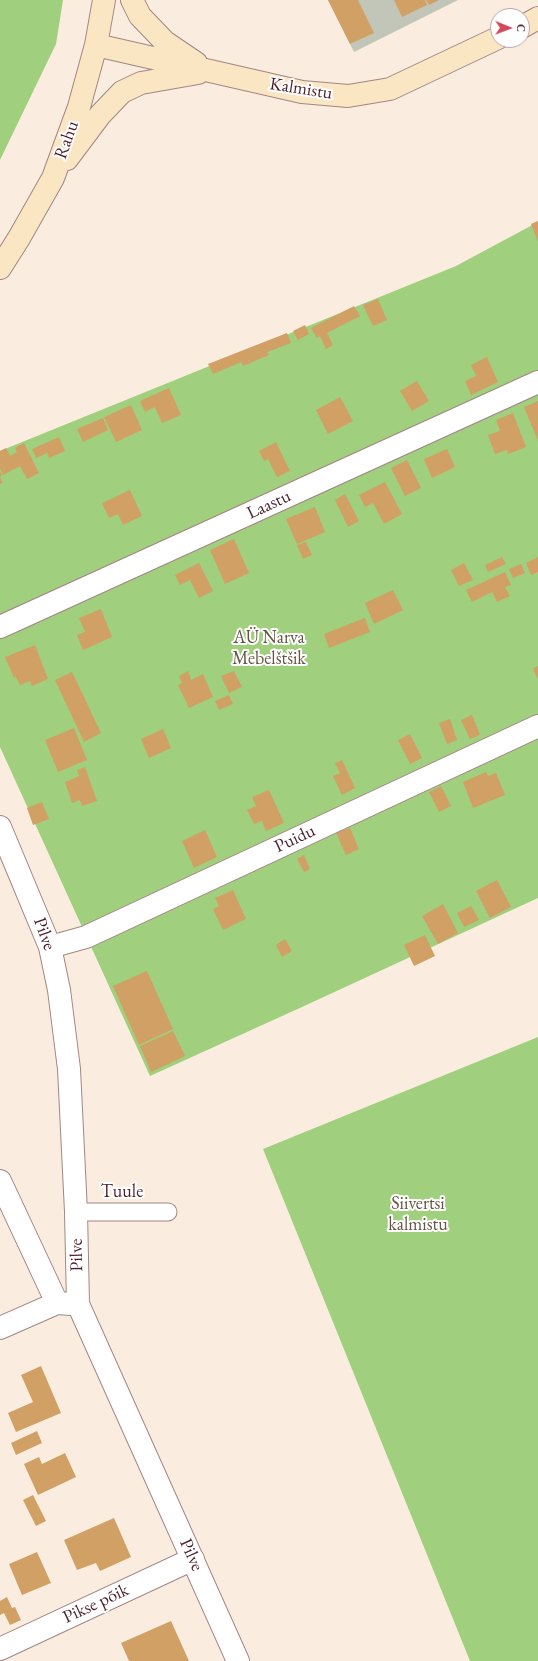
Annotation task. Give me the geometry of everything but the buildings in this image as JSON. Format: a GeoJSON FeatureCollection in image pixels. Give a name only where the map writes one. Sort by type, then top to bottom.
{"type":"FeatureCollection","features":[{"type":"Feature","properties":{"kind":"main road","name":"Rahu"},"geometry":{"type":"LineString","coordinates":[[0,268],[54,178],[79,106],[96,45],[104,0]]}},
{"type":"Feature","properties":{"kind":"main road"},"geometry":{"type":"LineString","coordinates":[[132,0],[140,16],[165,42],[209,72]]}},
{"type":"Feature","properties":{"kind":"main road","name":"Kalmistu"},"geometry":{"type":"LineString","coordinates":[[96,45],[302,92],[348,96],[390,89],[490,42]]}},
{"type":"Feature","properties":{"kind":"main road"},"geometry":{"type":"LineString","coordinates":[[54,178],[100,115],[122,92],[141,83],[209,72]]}},
{"type":"Feature","properties":{"kind":"street","name":"Laastu"},"geometry":{"type":"LineString","coordinates":[[0,627],[538,382]]}},
{"type":"Feature","properties":{"kind":"street","name":"Puidu"},"geometry":{"type":"LineString","coordinates":[[50,947],[86,937],[538,726]]}},
{"type":"Feature","properties":{"kind":"street","name":"Pilve"},"geometry":{"type":"LineString","coordinates":[[0,827],[50,947],[59,990],[69,1069],[76,1212],[67,1304],[192,1559],[238,1661]]}},
{"type":"Feature","properties":{"kind":"street"},"geometry":{"type":"LineString","coordinates":[[0,1182],[67,1304],[0,1328]]}},
{"type":"Feature","properties":{"kind":"street","name":"Pikse põik"},"geometry":{"type":"LineString","coordinates":[[0,1649],[192,1559]]}},
{"type":"Feature","properties":{"kind":"lane","name":"Tuule"},"geometry":{"type":"LineString","coordinates":[[76,1212],[168,1212]]}},
{"type":"Feature","properties":{"kind":"shaded area"},"geometry":{"type":"Polygon","coordinates":[[[328,0],[458,0],[354,52],[328,0]]]}},
{"type":"Feature","properties":{"kind":"green space"},"geometry":{"type":"Polygon","coordinates":[[[0,0],[63,0],[56,44],[0,160],[0,0]]]}},
{"type":"Feature","properties":{"kind":"green space","name":"AÜ Narva Mebelštšik"},"geometry":{"type":"Polygon","coordinates":[[[538,222],[538,898],[150,1076],[0,747],[0,451],[456,266],[538,222]]]}},
{"type":"Feature","properties":{"kind":"green space","name":"Siivertsi kalmistu"},"geometry":{"type":"Polygon","coordinates":[[[538,1037],[538,1661],[470,1661],[263,1149],[538,1037]]]}}]}
